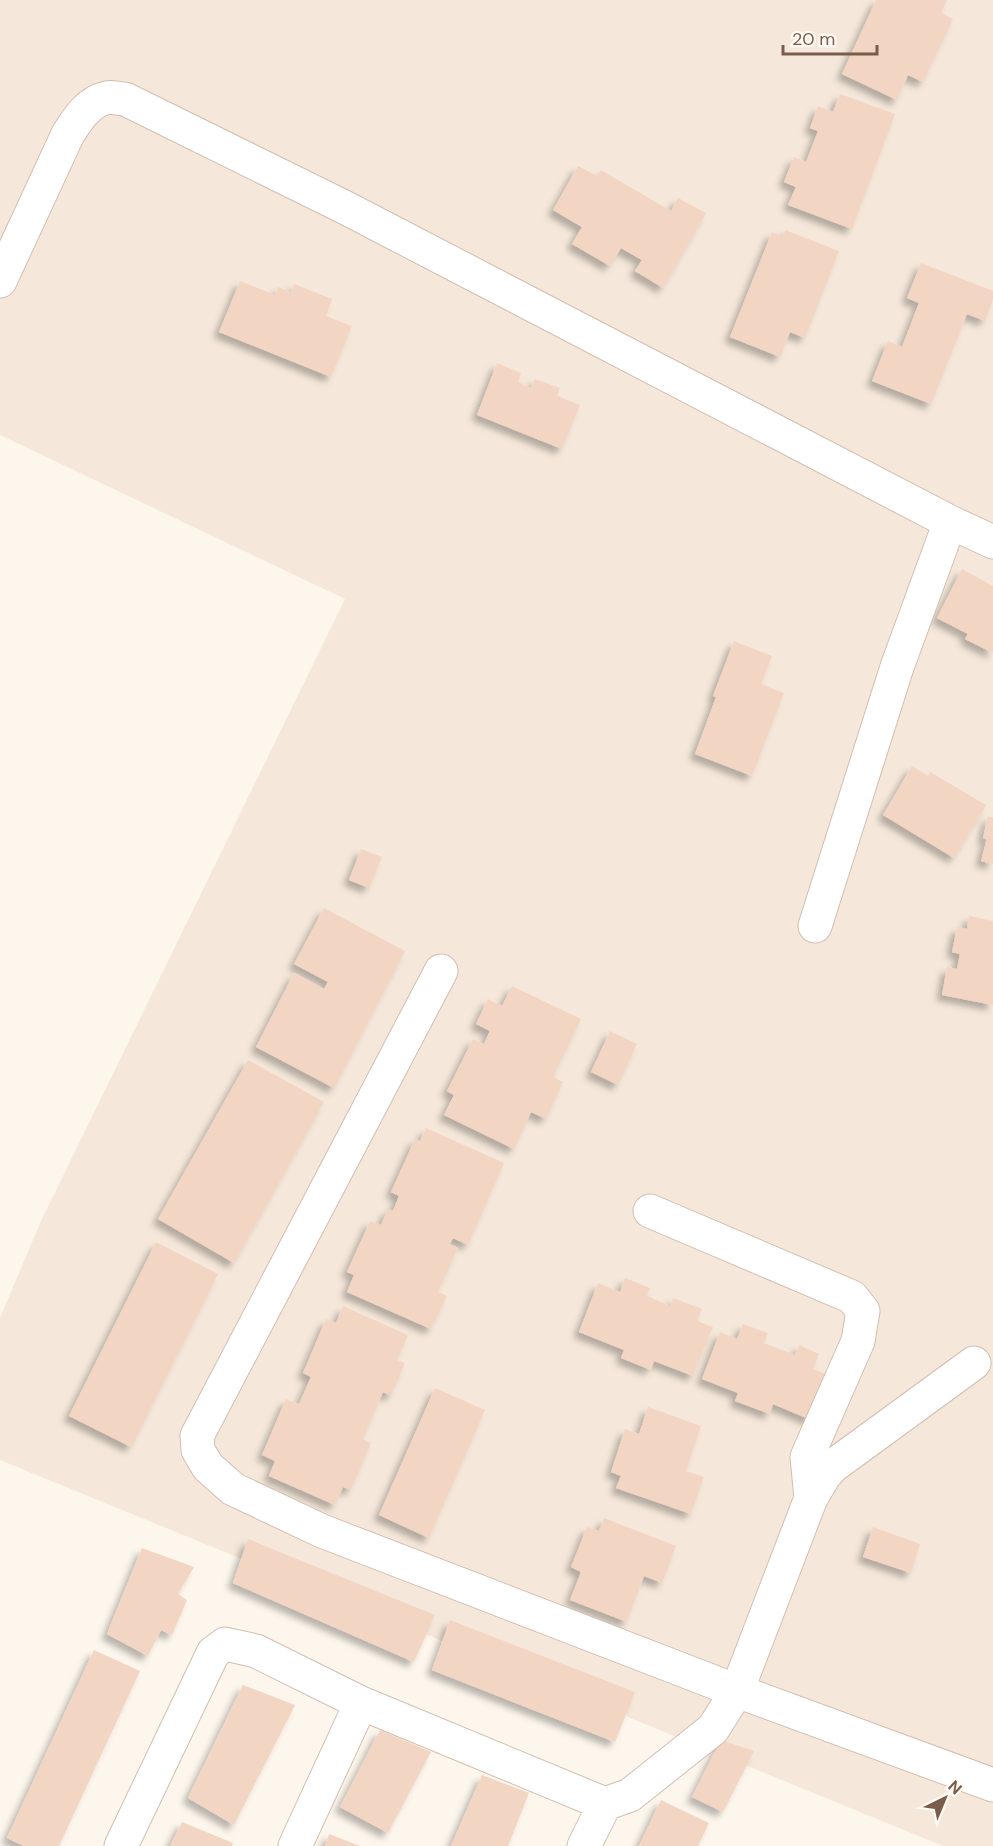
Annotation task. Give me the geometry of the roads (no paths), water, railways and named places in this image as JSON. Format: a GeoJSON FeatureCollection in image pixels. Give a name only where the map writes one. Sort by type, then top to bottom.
{"type":"FeatureCollection","features":[{"type":"Feature","properties":{"kind":"street"},"geometry":{"type":"LineString","coordinates":[[0,281],[68,134],[78,118],[91,106],[106,98],[125,99],[346,208],[950,522],[993,542]]}},
{"type":"Feature","properties":{"kind":"street"},"geometry":{"type":"LineString","coordinates":[[815,926],[897,667],[950,522]]}},
{"type":"Feature","properties":{"kind":"street"},"geometry":{"type":"LineString","coordinates":[[441,971],[197,1436],[198,1450],[208,1467],[233,1489],[322,1531],[737,1691],[993,1785]]}},
{"type":"Feature","properties":{"kind":"street"},"geometry":{"type":"LineString","coordinates":[[650,1211],[852,1297],[863,1311],[858,1341],[807,1457],[812,1498]]}},
{"type":"Feature","properties":{"kind":"street"},"geometry":{"type":"LineString","coordinates":[[121,1846],[213,1653],[225,1644],[256,1651],[361,1703],[605,1804],[630,1795],[713,1729],[737,1691],[812,1498],[824,1476],[833,1466],[975,1363]]}},
{"type":"Feature","properties":{"kind":"street"},"geometry":{"type":"LineString","coordinates":[[295,1846],[361,1703]]}},
{"type":"Feature","properties":{"kind":"street"},"geometry":{"type":"LineString","coordinates":[[584,1846],[605,1804]]}}]}
